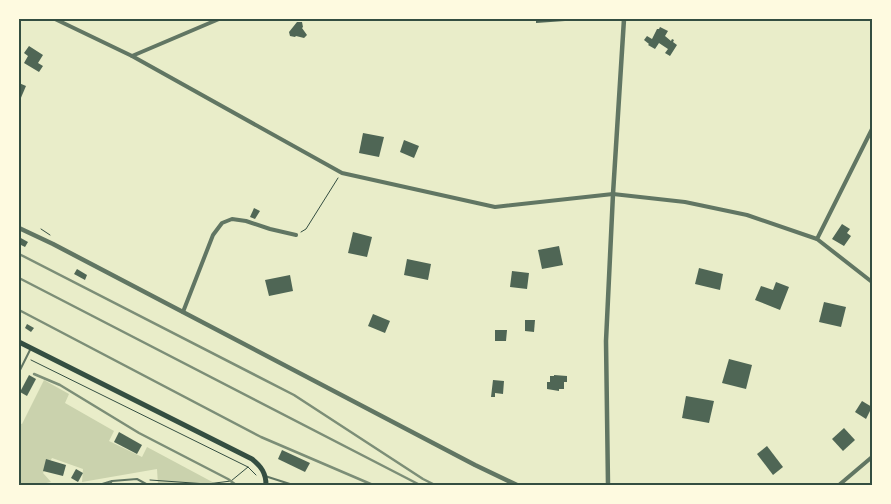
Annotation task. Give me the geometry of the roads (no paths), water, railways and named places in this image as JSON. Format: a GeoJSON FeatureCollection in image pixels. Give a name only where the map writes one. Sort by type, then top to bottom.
{"type":"FeatureCollection","features":[{"type":"Feature","properties":{"kind":"main road"},"geometry":{"type":"LineString","coordinates":[[19,342],[252,459],[259,465],[265,476],[266,485]]}},
{"type":"Feature","properties":{"kind":"street"},"geometry":{"type":"LineString","coordinates":[[55,19],[132,56],[342,173],[495,207],[613,194],[686,202],[747,215],[817,239],[872,282]]}},
{"type":"Feature","properties":{"kind":"street"},"geometry":{"type":"LineString","coordinates":[[132,56],[219,19]]}},
{"type":"Feature","properties":{"kind":"street"},"geometry":{"type":"LineString","coordinates":[[608,485],[606,341],[624,19]]}},
{"type":"Feature","properties":{"kind":"street"},"geometry":{"type":"LineString","coordinates":[[817,239],[872,129]]}},
{"type":"Feature","properties":{"kind":"street"},"geometry":{"type":"LineString","coordinates":[[183,312],[213,235],[222,223],[232,219],[246,221],[296,236]]}},
{"type":"Feature","properties":{"kind":"street"},"geometry":{"type":"LineString","coordinates":[[19,228],[517,485]]}},
{"type":"Feature","properties":{"kind":"street"},"geometry":{"type":"LineString","coordinates":[[839,485],[872,457]]}},
{"type":"Feature","properties":{"kind":"lane"},"geometry":{"type":"LineString","coordinates":[[19,372],[31,348]]}},
{"type":"Feature","properties":{"kind":"lane"},"geometry":{"type":"LineString","coordinates":[[265,476],[293,485]]}},
{"type":"Feature","properties":{"kind":"lane"},"geometry":{"type":"LineString","coordinates":[[99,485],[112,481],[137,479],[148,485]]}},
{"type":"Feature","properties":{"kind":"lane"},"geometry":{"type":"LineString","coordinates":[[109,485],[112,481]]}},
{"type":"Feature","properties":{"kind":"railway"},"geometry":{"type":"LineString","coordinates":[[19,254],[294,395],[435,485]]}},
{"type":"Feature","properties":{"kind":"railway"},"geometry":{"type":"LineString","coordinates":[[19,278],[420,485]]}},
{"type":"Feature","properties":{"kind":"railway"},"geometry":{"type":"LineString","coordinates":[[19,310],[261,437],[373,485]]}},
{"type":"Feature","properties":{"kind":"railway"},"geometry":{"type":"LineString","coordinates":[[34,374],[60,385],[139,433],[228,479],[236,485]]}}]}
